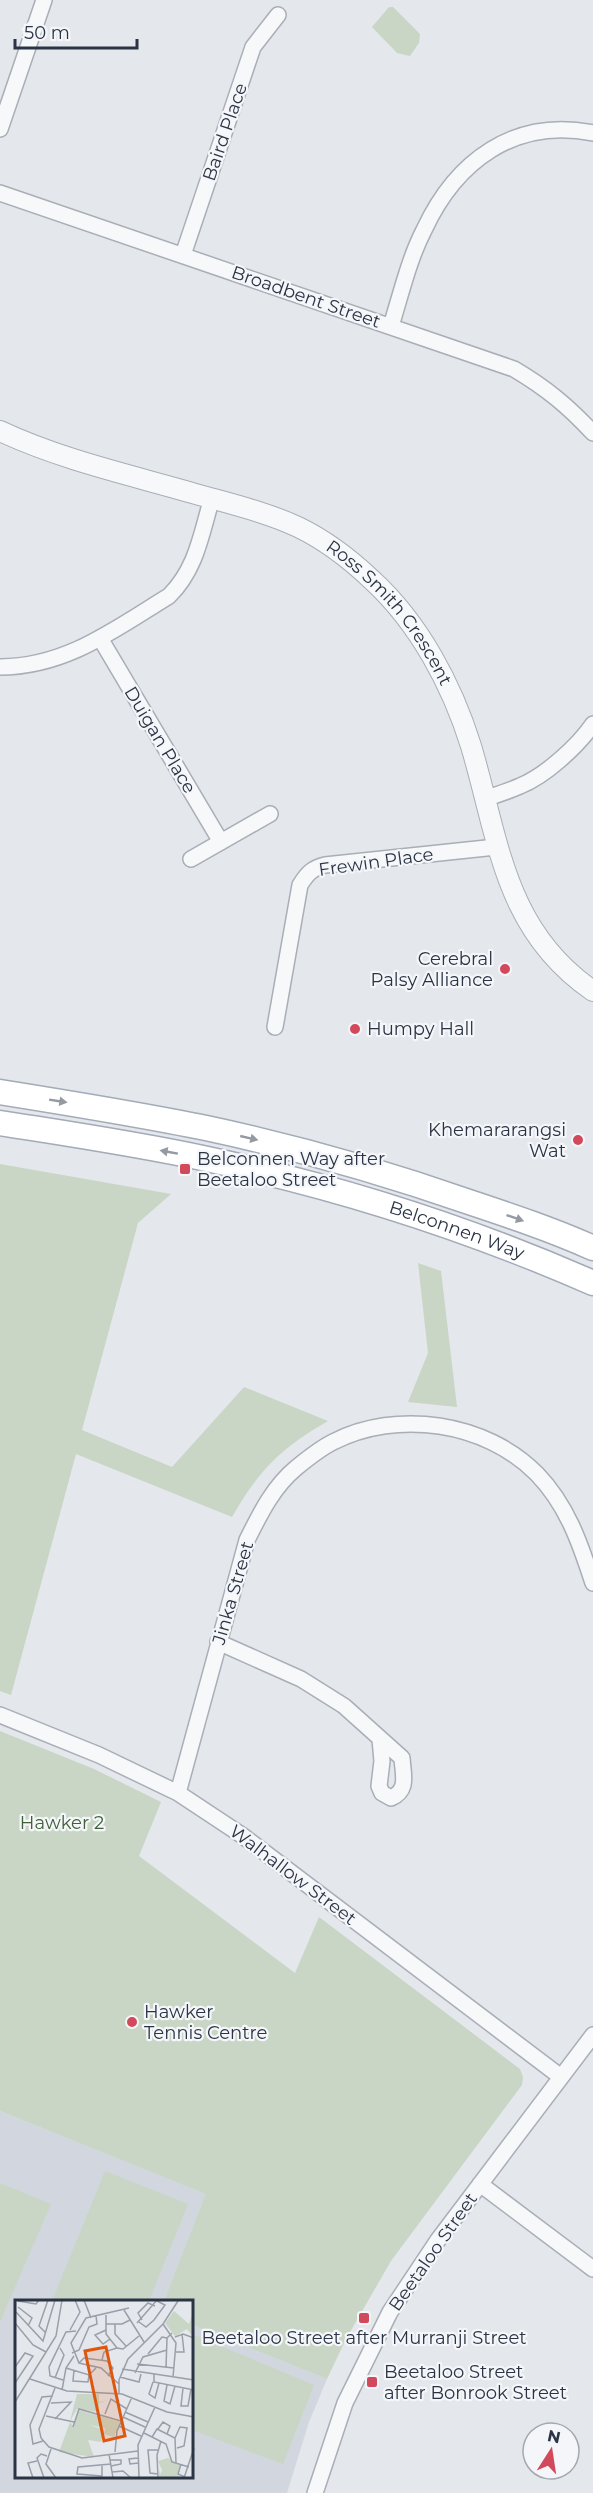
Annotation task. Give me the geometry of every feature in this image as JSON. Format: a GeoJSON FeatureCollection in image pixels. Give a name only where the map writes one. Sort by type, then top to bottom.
{"type":"FeatureCollection","features":[{"type":"Feature","properties":{"kind":"main road","name":"Belconnen Way"},"geometry":{"type":"LineString","coordinates":[[0,1092],[129,1113],[284,1146],[449,1195],[589,1243]]}},
{"type":"Feature","properties":{"kind":"main road"},"geometry":{"type":"LineString","coordinates":[[124,1143],[129,1113]]}},
{"type":"Feature","properties":{"kind":"main road","name":"Belconnen Way"},"geometry":{"type":"LineString","coordinates":[[0,1123],[208,1159],[319,1187],[439,1223],[587,1278]]}},
{"type":"Feature","properties":{"kind":"street"},"geometry":{"type":"LineString","coordinates":[[0,129],[44,0]]}},
{"type":"Feature","properties":{"kind":"street","name":"Baird Place"},"geometry":{"type":"LineString","coordinates":[[183,255],[254,47],[278,15]]}},
{"type":"Feature","properties":{"kind":"street"},"geometry":{"type":"LineString","coordinates":[[391,326],[423,231],[438,202],[459,175],[482,155],[509,140],[537,131],[565,129],[593,133]]}},
{"type":"Feature","properties":{"kind":"street","name":"Broadbent Street"},"geometry":{"type":"LineString","coordinates":[[0,193],[514,369],[544,386],[571,409],[593,433]]}},
{"type":"Feature","properties":{"kind":"street","name":"Ross Smith Crescent"},"geometry":{"type":"LineString","coordinates":[[0,431],[81,461],[258,511],[299,528],[338,551],[373,580],[396,606],[431,655],[453,698],[471,745],[496,847],[513,894],[534,931],[559,963],[593,991]]}},
{"type":"Feature","properties":{"kind":"street"},"geometry":{"type":"LineString","coordinates":[[0,666],[38,664],[69,654],[169,596],[182,583],[192,566],[212,498]]}},
{"type":"Feature","properties":{"kind":"street","name":"Duigan Place"},"geometry":{"type":"LineString","coordinates":[[100,638],[221,842]]}},
{"type":"Feature","properties":{"kind":"street"},"geometry":{"type":"LineString","coordinates":[[484,799],[522,786],[556,762],[585,735],[593,724]]}},
{"type":"Feature","properties":{"kind":"street"},"geometry":{"type":"LineString","coordinates":[[191,859],[270,814]]}},
{"type":"Feature","properties":{"kind":"street","name":"Frewin Place"},"geometry":{"type":"LineString","coordinates":[[275,1027],[300,885],[308,872],[325,865],[496,847]]}},
{"type":"Feature","properties":{"kind":"street","name":"Jinka Street"},"geometry":{"type":"LineString","coordinates":[[178,1793],[247,1540],[262,1509],[283,1482],[294,1470],[333,1442],[382,1427],[412,1423],[436,1424],[471,1434],[500,1446],[526,1464],[559,1500],[575,1530],[593,1583]]}},
{"type":"Feature","properties":{"kind":"street"},"geometry":{"type":"LineString","coordinates":[[218,1642],[301,1678],[344,1706],[380,1739]]}},
{"type":"Feature","properties":{"kind":"street","name":"Walhallow Street"},"geometry":{"type":"LineString","coordinates":[[0,1715],[99,1755],[178,1793],[243,1836],[561,2077]]}},
{"type":"Feature","properties":{"kind":"street","name":"Beetaloo Street"},"geometry":{"type":"LineString","coordinates":[[315,2493],[345,2403],[390,2312],[438,2240],[593,2035]]}},
{"type":"Feature","properties":{"kind":"street"},"geometry":{"type":"LineString","coordinates":[[480,2184],[593,2269]]}},
{"type":"Feature","properties":{"kind":"shaded area"},"geometry":{"type":"Polygon","coordinates":[[[0,2111],[207,2194],[164,2300],[15,2300],[15,2478],[194,2478],[194,2326],[327,2379],[309,2422],[287,2493],[0,2493],[0,2111]]]}},
{"type":"Feature","properties":{"kind":"green space"},"geometry":{"type":"Polygon","coordinates":[[[389,7],[393,7],[420,34],[419,43],[410,56],[397,53],[372,27],[389,7]]]}},
{"type":"Feature","properties":{"kind":"green space"},"geometry":{"type":"Polygon","coordinates":[[[0,1164],[171,1194],[138,1223],[82,1430],[172,1467],[244,1387],[328,1421],[297,1441],[272,1462],[252,1486],[232,1517],[76,1454],[11,1695],[0,1691],[0,1164]]]}},
{"type":"Feature","properties":{"kind":"green space"},"geometry":{"type":"Polygon","coordinates":[[[418,1263],[441,1271],[457,1407],[408,1402],[428,1353],[418,1263]]]}},
{"type":"Feature","properties":{"kind":"green space","name":"Hawker 2"},"geometry":{"type":"Polygon","coordinates":[[[0,1731],[94,1769],[161,1802],[139,1856],[295,1973],[319,1917],[520,2069],[523,2077],[522,2085],[391,2261],[346,2339],[327,2379],[194,2326],[194,2300],[164,2300],[206,2194],[0,2111],[0,1731]]]}},
{"type":"Feature","properties":{"kind":"green space"},"geometry":{"type":"Polygon","coordinates":[[[105,2171],[188,2204],[149,2300],[52,2300],[105,2171]]]}},
{"type":"Feature","properties":{"kind":"green space"},"geometry":{"type":"Polygon","coordinates":[[[0,2183],[51,2204],[0,2322],[0,2183]]]}},
{"type":"Feature","properties":{"kind":"green space"},"geometry":{"type":"Polygon","coordinates":[[[194,2335],[314,2385],[283,2464],[194,2431],[194,2335]]]}},
{"type":"Feature","properties":{"kind":"place","name":"Cerebral Palsy Alliance"},"geometry":{"type":"Point","coordinates":[505,969]}},
{"type":"Feature","properties":{"kind":"place","name":"Humpy Hall"},"geometry":{"type":"Point","coordinates":[355,1029]}},
{"type":"Feature","properties":{"kind":"place","name":"Khemararangsi Wat"},"geometry":{"type":"Point","coordinates":[578,1140]}},
{"type":"Feature","properties":{"kind":"place","name":"Belconnen Way after Beetaloo Street"},"geometry":{"type":"Point","coordinates":[185,1169]}},
{"type":"Feature","properties":{"kind":"place","name":"Hawker Tennis Centre"},"geometry":{"type":"Point","coordinates":[132,2022]}},
{"type":"Feature","properties":{"kind":"place","name":"Beetaloo Street after Murranji Street"},"geometry":{"type":"Point","coordinates":[364,2318]}},
{"type":"Feature","properties":{"kind":"place","name":"Beetaloo Street after Bonrook Street"},"geometry":{"type":"Point","coordinates":[372,2382]}}]}
